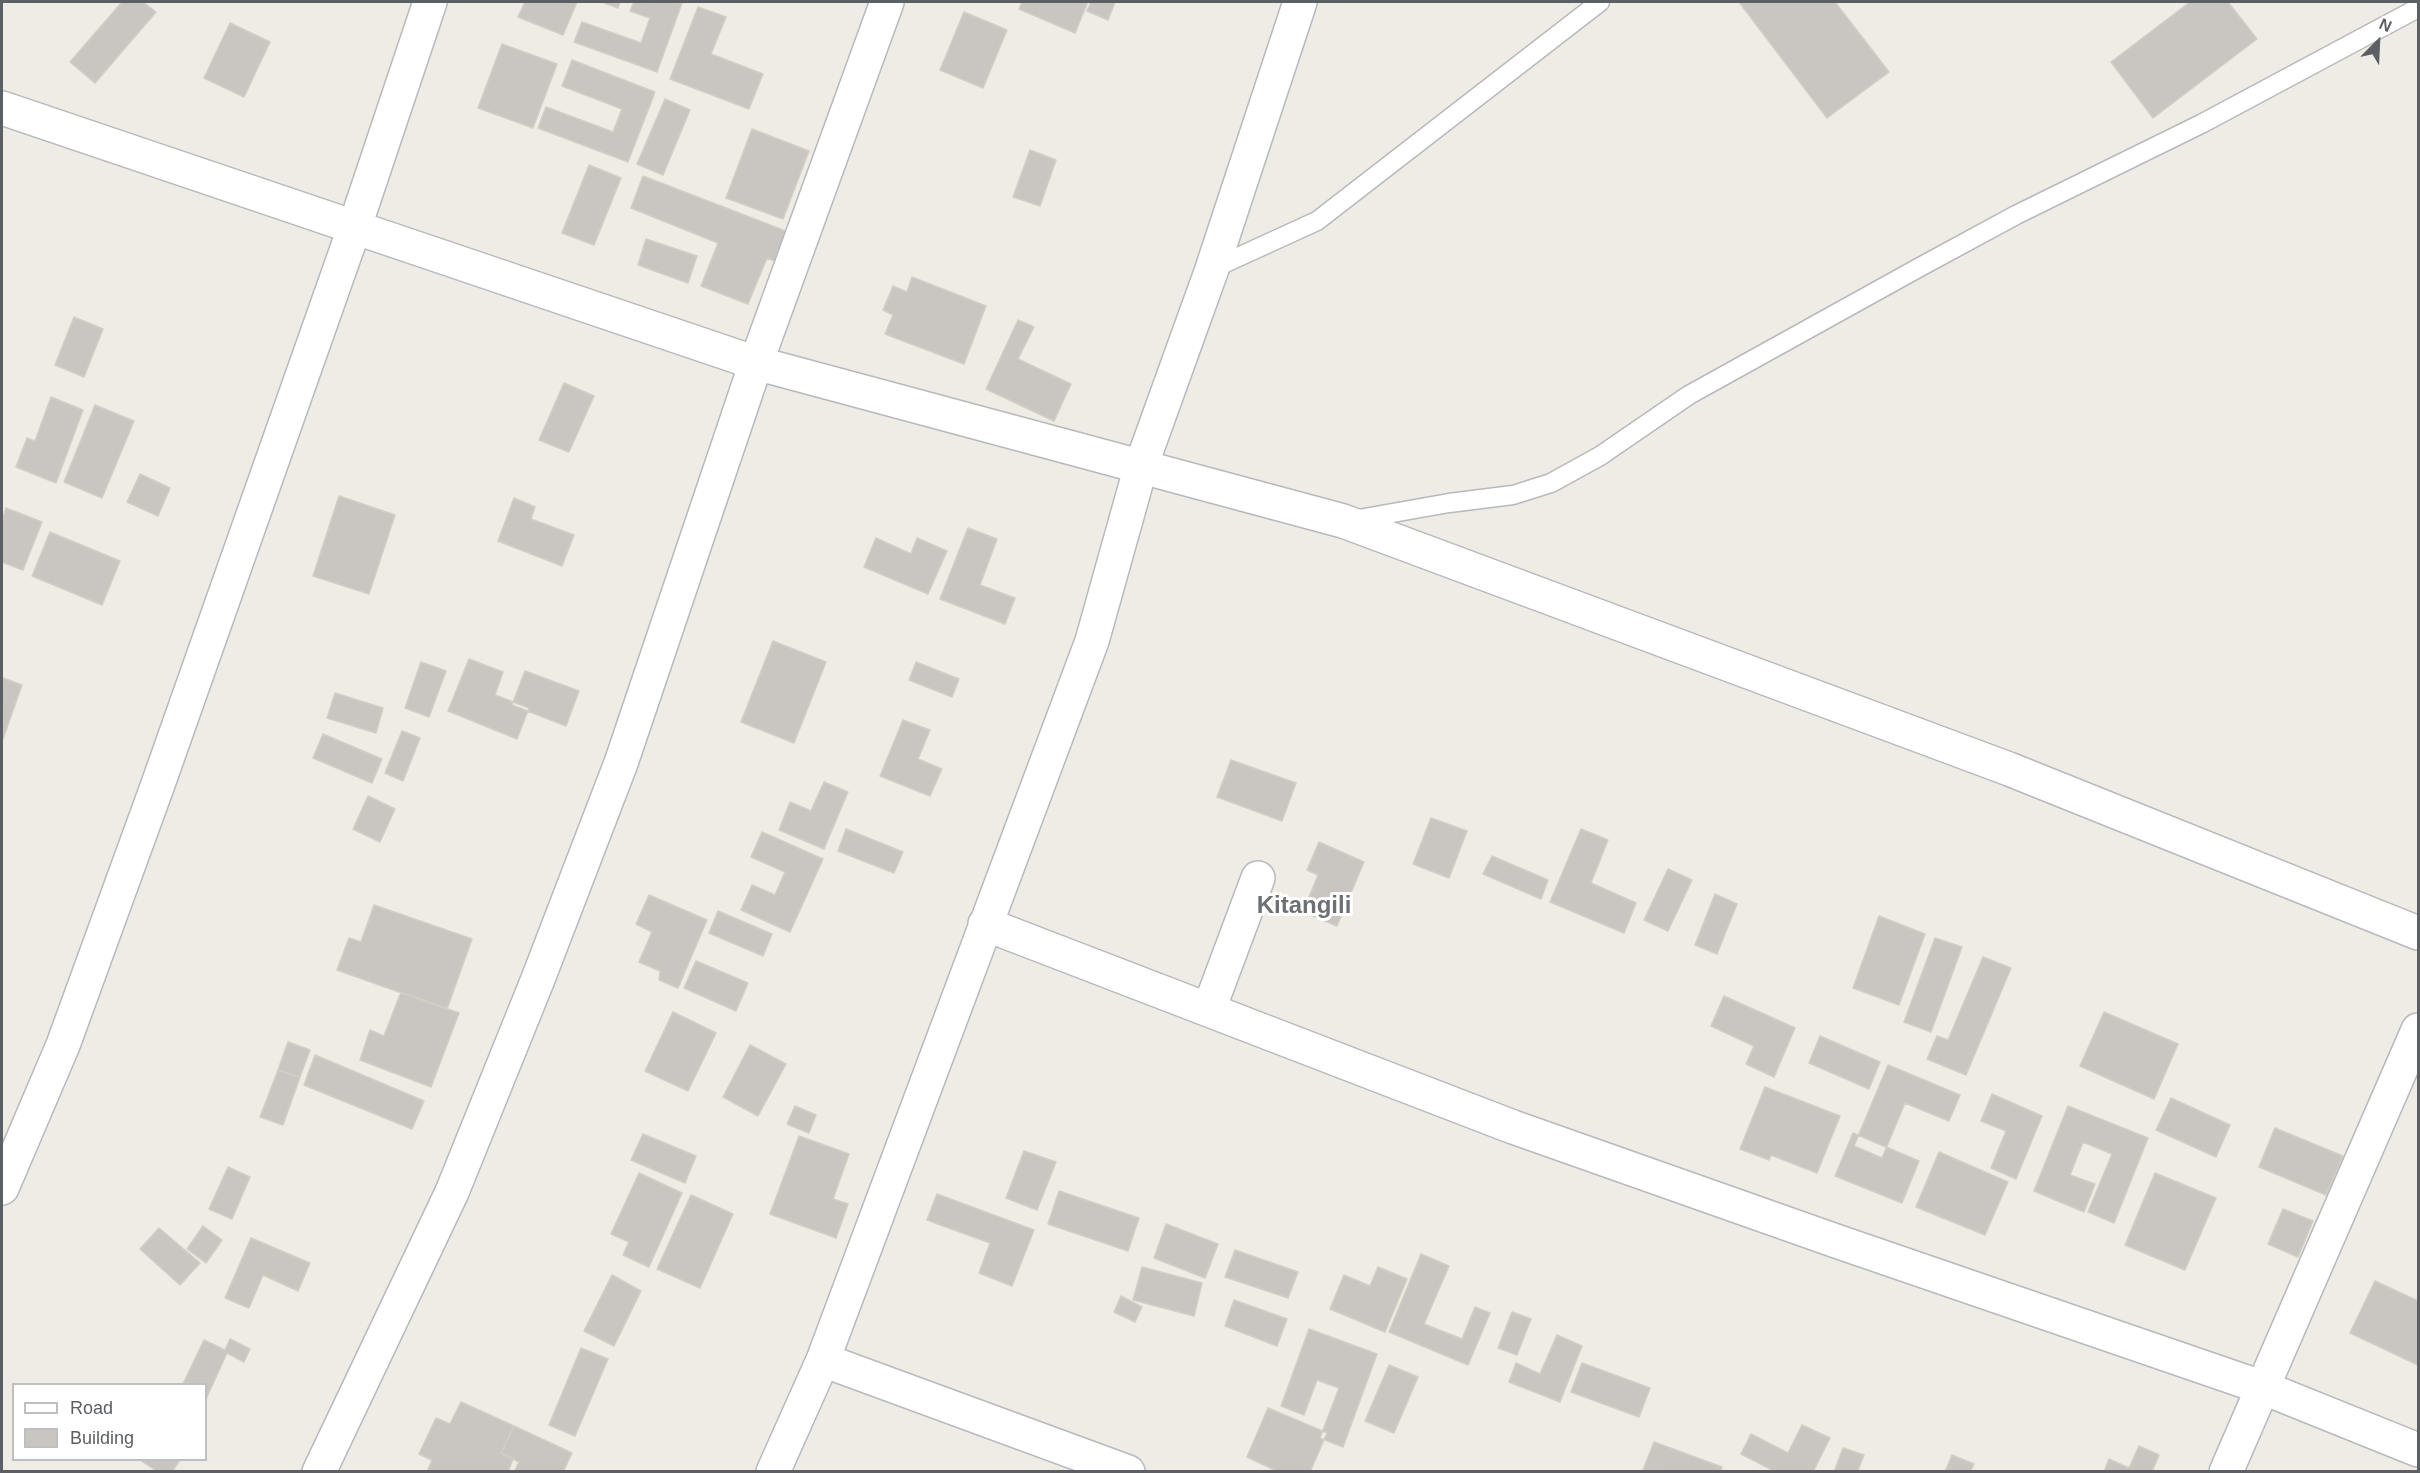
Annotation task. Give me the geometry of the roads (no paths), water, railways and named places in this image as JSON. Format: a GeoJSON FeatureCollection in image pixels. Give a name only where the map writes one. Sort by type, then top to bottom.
{"type":"FeatureCollection","features":[{"type":"Feature","properties":{"kind":"street"},"geometry":{"type":"LineString","coordinates":[[2,1188],[63,1045],[161,776],[356,226],[430,2]]}},
{"type":"Feature","properties":{"kind":"street"},"geometry":{"type":"LineString","coordinates":[[319,1472],[452,1192],[538,979],[621,762],[756,363],[887,2]]}},
{"type":"Feature","properties":{"kind":"street"},"geometry":{"type":"LineString","coordinates":[[773,1472],[822,1360],[1092,642],[1141,466],[1212,269],[1300,2]]}},
{"type":"Feature","properties":{"kind":"street"},"geometry":{"type":"LineString","coordinates":[[2,108],[756,363],[1343,521],[2008,769],[2418,933]]}},
{"type":"Feature","properties":{"kind":"street"},"geometry":{"type":"LineString","coordinates":[[1209,1009],[1258,878]]}},
{"type":"Feature","properties":{"kind":"street"},"geometry":{"type":"LineString","coordinates":[[985,924],[1513,1127],[1824,1237],[2264,1388],[2418,1450]]}},
{"type":"Feature","properties":{"kind":"street"},"geometry":{"type":"LineString","coordinates":[[2226,1472],[2418,1030]]}},
{"type":"Feature","properties":{"kind":"street"},"geometry":{"type":"LineString","coordinates":[[822,1360],[1128,1472]]}},
{"type":"Feature","properties":{"kind":"lane"},"geometry":{"type":"LineString","coordinates":[[1212,269],[1317,221],[1600,2]]}},
{"type":"Feature","properties":{"kind":"lane"},"geometry":{"type":"LineString","coordinates":[[1343,521],[1513,495],[1551,483],[1600,456],[1689,395],[1920,267],[2016,215],[2202,123],[2418,8]]}},
{"type":"Feature","properties":{"kind":"district","name":"Kitangili"},"geometry":{"type":"Point","coordinates":[1304,906]}}]}
